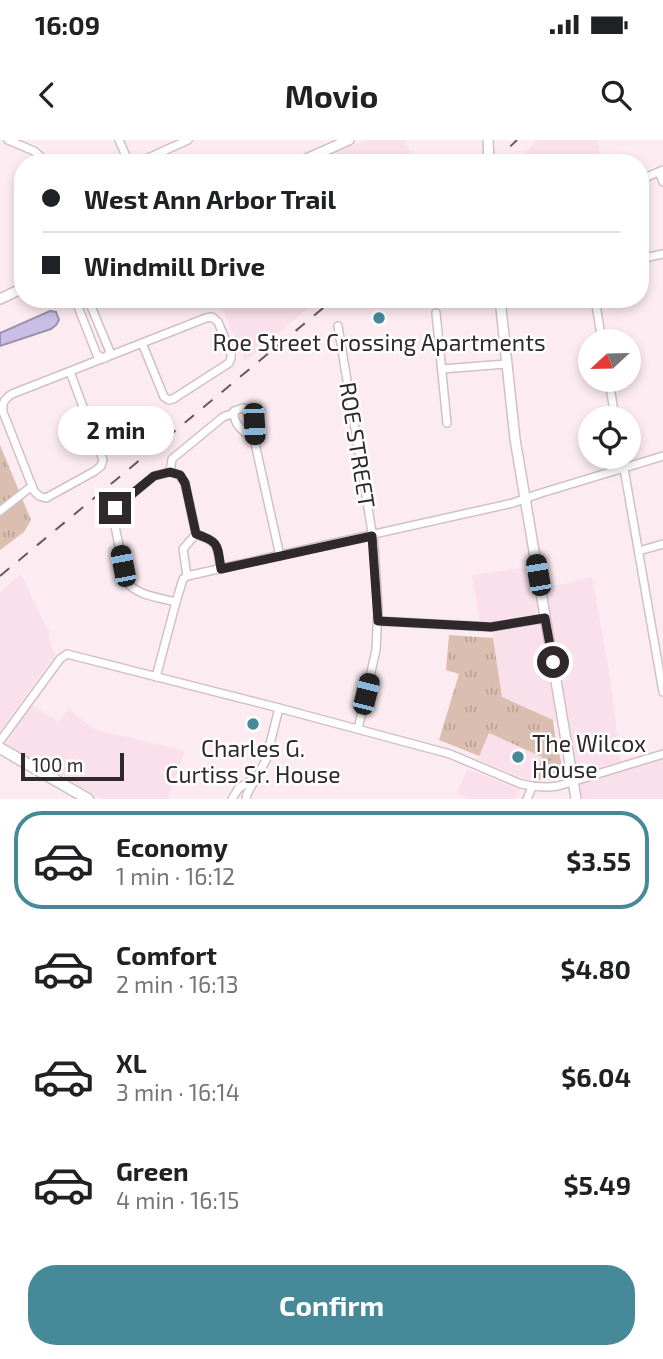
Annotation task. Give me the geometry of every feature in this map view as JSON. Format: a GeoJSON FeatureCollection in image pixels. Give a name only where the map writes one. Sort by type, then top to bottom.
{"type":"FeatureCollection","features":[{"type":"Feature","properties":{"kind":"main road"},"geometry":{"type":"LineString","coordinates":[[0,748],[88,799]]}},
{"type":"Feature","properties":{"kind":"street"},"geometry":{"type":"LineString","coordinates":[[8,140],[38,154]]}},
{"type":"Feature","properties":{"kind":"street"},"geometry":{"type":"LineString","coordinates":[[157,154],[188,140]]}},
{"type":"Feature","properties":{"kind":"street"},"geometry":{"type":"LineString","coordinates":[[317,154],[349,140]]}},
{"type":"Feature","properties":{"kind":"street"},"geometry":{"type":"LineString","coordinates":[[661,171],[663,182]]}},
{"type":"Feature","properties":{"kind":"street"},"geometry":{"type":"LineString","coordinates":[[79,308],[97,355],[104,358]]}},
{"type":"Feature","properties":{"kind":"street"},"geometry":{"type":"LineString","coordinates":[[92,308],[110,352],[104,358]]}},
{"type":"Feature","properties":{"kind":"street"},"geometry":{"type":"LineString","coordinates":[[501,308],[515,439],[576,799]]}},
{"type":"Feature","properties":{"kind":"street"},"geometry":{"type":"LineString","coordinates":[[596,308],[600,329]]}},
{"type":"Feature","properties":{"kind":"street"},"geometry":{"type":"LineString","coordinates":[[436,313],[447,424]]}},
{"type":"Feature","properties":{"kind":"street"},"geometry":{"type":"LineString","coordinates":[[70,372],[103,460],[95,471],[46,498],[39,496],[32,486],[3,412],[5,399],[12,394],[70,372],[104,358],[142,343],[206,318],[212,317],[218,322],[231,358],[229,363],[169,400],[164,397],[142,343]]}},
{"type":"Feature","properties":{"kind":"street","name":"ROE STREET"},"geometry":{"type":"LineString","coordinates":[[338,326],[372,536],[378,621],[376,650],[358,729]]}},
{"type":"Feature","properties":{"kind":"street"},"geometry":{"type":"LineString","coordinates":[[442,369],[506,364]]}},
{"type":"Feature","properties":{"kind":"street"},"geometry":{"type":"LineString","coordinates":[[170,472],[172,459],[223,417],[238,409],[248,409],[253,420],[254,439],[280,556]]}},
{"type":"Feature","properties":{"kind":"street"},"geometry":{"type":"LineString","coordinates":[[234,413],[236,423],[254,439]]}},
{"type":"Feature","properties":{"kind":"street"},"geometry":{"type":"LineString","coordinates":[[641,463],[663,456]]}},
{"type":"Feature","properties":{"kind":"street"},"geometry":{"type":"LineString","coordinates":[[156,677],[183,579],[187,576],[473,513],[621,469]]}},
{"type":"Feature","properties":{"kind":"street"},"geometry":{"type":"LineString","coordinates":[[624,469],[659,649],[663,692]]}},
{"type":"Feature","properties":{"kind":"street"},"geometry":{"type":"LineString","coordinates":[[176,602],[131,589],[126,581],[113,516],[115,508],[154,476],[170,472],[180,475],[185,483],[196,534]]}},
{"type":"Feature","properties":{"kind":"street"},"geometry":{"type":"LineString","coordinates":[[0,511],[32,486]]}},
{"type":"Feature","properties":{"kind":"street"},"geometry":{"type":"LineString","coordinates":[[196,534],[214,541],[221,569]]}},
{"type":"Feature","properties":{"kind":"street"},"geometry":{"type":"LineString","coordinates":[[187,576],[183,549],[196,534]]}},
{"type":"Feature","properties":{"kind":"street"},"geometry":{"type":"LineString","coordinates":[[639,551],[663,544]]}},
{"type":"Feature","properties":{"kind":"street"},"geometry":{"type":"LineString","coordinates":[[378,621],[491,627],[545,618]]}},
{"type":"Feature","properties":{"kind":"street"},"geometry":{"type":"LineString","coordinates":[[0,741],[62,657],[70,654],[450,754],[532,787],[550,787],[574,781],[663,754]]}},
{"type":"Feature","properties":{"kind":"street"},"geometry":{"type":"LineString","coordinates":[[246,799],[266,760],[279,708]]}},
{"type":"Feature","properties":{"kind":"street"},"geometry":{"type":"LineString","coordinates":[[232,799],[238,789],[257,775]]}},
{"type":"Feature","properties":{"kind":"street"},"geometry":{"type":"LineString","coordinates":[[527,799],[532,787]]}},
{"type":"Feature","properties":{"kind":"shaded area"},"geometry":{"type":"Polygon","coordinates":[[[366,140],[405,140],[410,154],[334,154],[366,140]]]}},
{"type":"Feature","properties":{"kind":"shaded area"},"geometry":{"type":"Polygon","coordinates":[[[538,140],[598,140],[600,154],[523,154],[538,140]]]}},
{"type":"Feature","properties":{"kind":"shaded area"},"geometry":{"type":"Polygon","coordinates":[[[222,308],[308,308],[245,361],[222,308]]]}},
{"type":"Feature","properties":{"kind":"shaded area"},"geometry":{"type":"Polygon","coordinates":[[[50,311],[56,312],[59,320],[51,329],[0,346],[0,333],[50,311]]]}},
{"type":"Feature","properties":{"kind":"shaded area"},"geometry":{"type":"Polygon","coordinates":[[[530,567],[538,609],[535,615],[493,623],[480,622],[472,575],[530,567]]]}},
{"type":"Feature","properties":{"kind":"shaded area"},"geometry":{"type":"Polygon","coordinates":[[[21,574],[50,631],[48,637],[55,655],[0,731],[0,592],[21,574]]]}},
{"type":"Feature","properties":{"kind":"shaded area"},"geometry":{"type":"Polygon","coordinates":[[[592,577],[621,761],[587,771],[576,764],[546,588],[592,577]]]}},
{"type":"Feature","properties":{"kind":"shaded area"},"geometry":{"type":"Polygon","coordinates":[[[540,623],[557,722],[502,697],[492,631],[540,623]]]}},
{"type":"Feature","properties":{"kind":"shaded area"},"geometry":{"type":"Polygon","coordinates":[[[31,704],[59,722],[68,709],[94,729],[185,751],[167,799],[101,799],[6,744],[31,704]]]}},
{"type":"Feature","properties":{"kind":"shaded area"},"geometry":{"type":"Polygon","coordinates":[[[489,733],[542,757],[530,781],[477,759],[489,733]]]}},
{"type":"Feature","properties":{"kind":"shaded area"},"geometry":{"type":"Polygon","coordinates":[[[663,759],[663,799],[582,799],[579,783],[663,759]]]}},
{"type":"Feature","properties":{"kind":"shaded area"},"geometry":{"type":"Polygon","coordinates":[[[467,769],[520,789],[515,799],[466,799],[467,797],[457,793],[467,769]]]}},
{"type":"Feature","properties":{"kind":"green space"},"geometry":{"type":"Polygon","coordinates":[[[0,445],[31,520],[24,532],[0,550],[0,445]]]}},
{"type":"Feature","properties":{"kind":"green space"},"geometry":{"type":"Polygon","coordinates":[[[449,635],[493,638],[502,697],[553,720],[555,735],[550,739],[542,757],[489,733],[479,756],[439,740],[459,674],[446,670],[449,635]]]}},
{"type":"Feature","properties":{"kind":"green space"},"geometry":{"type":"Polygon","coordinates":[[[555,735],[562,766],[560,775],[547,780],[533,778],[550,739],[555,735]]]}},
{"type":"Feature","properties":{"kind":"railway"},"geometry":{"type":"LineString","coordinates":[[502,154],[517,140]]}},
{"type":"Feature","properties":{"kind":"railway"},"geometry":{"type":"LineString","coordinates":[[0,576],[323,308]]}},
{"type":"Feature","properties":{"kind":"place","name":"Roe Street Crossing Apartments"},"geometry":{"type":"Point","coordinates":[379,318]}},
{"type":"Feature","properties":{"kind":"place","name":"Charles G. Curtiss Sr. House"},"geometry":{"type":"Point","coordinates":[253,724]}},
{"type":"Feature","properties":{"kind":"place","name":"The Wilcox House"},"geometry":{"type":"Point","coordinates":[518,757]}},
{"type":"Feature","properties":{"kind":"route"},"geometry":{"type":"LineString","coordinates":[[115,508],[154,476],[170,472],[180,475],[185,483],[196,534],[214,541],[221,569],[372,536],[378,621],[491,627],[545,618],[553,662]]}}]}
